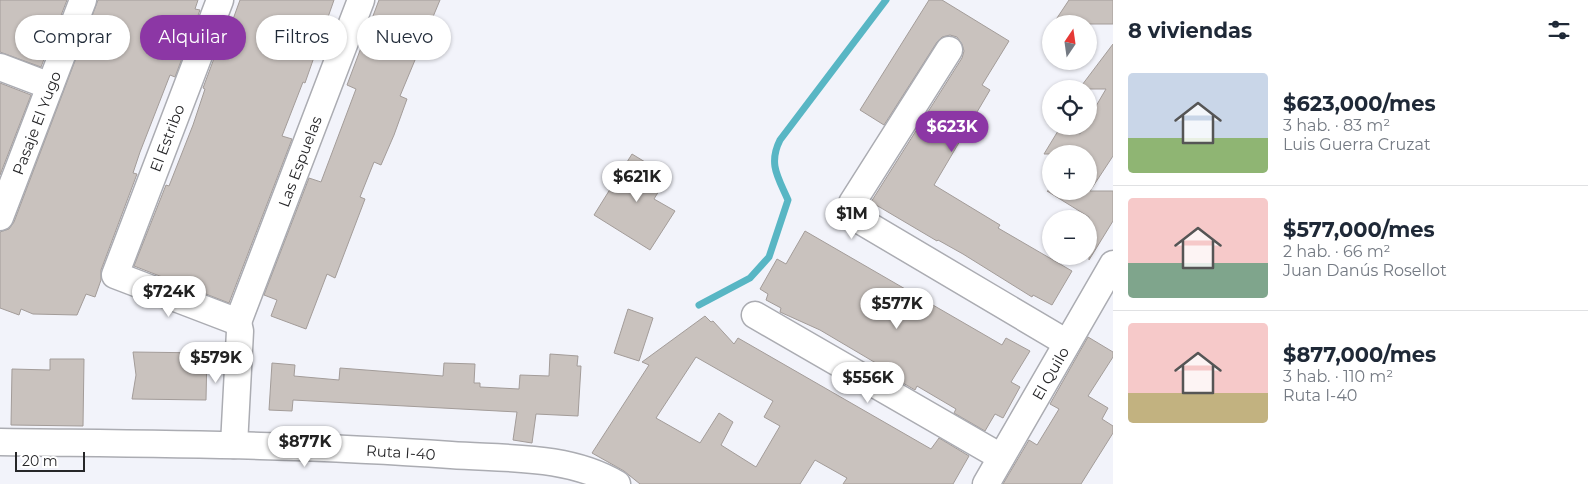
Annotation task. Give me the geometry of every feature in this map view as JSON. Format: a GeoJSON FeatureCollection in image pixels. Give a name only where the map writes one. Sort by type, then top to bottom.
{"type":"FeatureCollection","features":[{"type":"Feature","properties":{"kind":"street","name":"Pasaje El Yugo"},"geometry":{"type":"LineString","coordinates":[[0,217],[83,0]]}},
{"type":"Feature","properties":{"kind":"street","name":"El Estribo"},"geometry":{"type":"LineString","coordinates":[[220,0],[115,275],[238,322]]}},
{"type":"Feature","properties":{"kind":"street","name":"Las Espuelas"},"geometry":{"type":"LineString","coordinates":[[238,322],[361,0]]}},
{"type":"Feature","properties":{"kind":"street"},"geometry":{"type":"LineString","coordinates":[[949,50],[852,203],[853,213],[861,221],[1067,343]]}},
{"type":"Feature","properties":{"kind":"street"},"geometry":{"type":"LineString","coordinates":[[0,67],[50,86]]}},
{"type":"Feature","properties":{"kind":"street","name":"El Quilo"},"geometry":{"type":"LineString","coordinates":[[986,484],[1113,264]]}},
{"type":"Feature","properties":{"kind":"street"},"geometry":{"type":"LineString","coordinates":[[755,315],[1001,457]]}},
{"type":"Feature","properties":{"kind":"street"},"geometry":{"type":"LineString","coordinates":[[234,445],[240,331],[238,322]]}},
{"type":"Feature","properties":{"kind":"street","name":"Ruta I-40"},"geometry":{"type":"LineString","coordinates":[[0,442],[234,445],[394,451],[566,464],[600,474],[617,484]]}},
{"type":"Feature","properties":{"kind":"building"},"geometry":{"type":"Polygon","coordinates":[[[0,0],[67,0],[61,15],[15,15],[15,57],[0,52],[0,0]]]}},
{"type":"Feature","properties":{"kind":"building"},"geometry":{"type":"Polygon","coordinates":[[[98,0],[198,0],[195,9],[200,10],[198,15],[140,15],[140,60],[181,60],[175,77],[170,75],[140,152],[133,173],[137,174],[101,270],[101,280],[95,297],[86,294],[77,315],[33,314],[21,309],[19,315],[0,308],[0,232],[9,229],[14,222],[75,60],[130,60],[130,15],[92,15],[98,0]]]}},
{"type":"Feature","properties":{"kind":"building"},"geometry":{"type":"Polygon","coordinates":[[[240,0],[334,0],[329,15],[256,15],[256,60],[313,60],[282,136],[292,139],[229,303],[134,266],[166,185],[169,186],[193,125],[205,89],[203,88],[213,60],[246,60],[246,15],[235,15],[240,0]]]}},
{"type":"Feature","properties":{"kind":"building"},"geometry":{"type":"Polygon","coordinates":[[[379,0],[440,0],[434,15],[373,15],[379,0]]]}},
{"type":"Feature","properties":{"kind":"building"},"geometry":{"type":"Polygon","coordinates":[[[929,0],[942,0],[1009,41],[982,85],[990,90],[934,185],[1000,225],[998,228],[1042,254],[1042,265],[1062,265],[1072,271],[1052,305],[1033,295],[1032,297],[963,254],[871,202],[962,58],[964,51],[957,37],[950,35],[942,37],[937,42],[884,125],[860,110],[929,0]]]}},
{"type":"Feature","properties":{"kind":"building"},"geometry":{"type":"Polygon","coordinates":[[[1069,0],[1113,0],[1113,24],[1098,24],[1098,15],[1059,15],[1069,0]]]}},
{"type":"Feature","properties":{"kind":"building"},"geometry":{"type":"Polygon","coordinates":[[[1113,44],[1113,156],[1097,180],[1097,145],[1049,145],[1056,135],[1097,135],[1097,104],[1106,89],[1097,89],[1097,80],[1086,80],[1093,70],[1098,70],[1098,64],[1113,44]]]}},
{"type":"Feature","properties":{"kind":"building"},"geometry":{"type":"Polygon","coordinates":[[[357,58],[357,60],[415,60],[400,96],[407,99],[394,135],[381,165],[374,162],[360,197],[365,199],[335,278],[327,274],[306,329],[271,316],[277,300],[264,295],[309,178],[321,182],[356,89],[347,85],[357,58]]]}},
{"type":"Feature","properties":{"kind":"building"},"geometry":{"type":"Polygon","coordinates":[[[22,60],[44,60],[41,67],[22,60]]]}},
{"type":"Feature","properties":{"kind":"building"},"geometry":{"type":"Polygon","coordinates":[[[0,83],[31,95],[0,175],[0,83]]]}},
{"type":"Feature","properties":{"kind":"building"},"geometry":{"type":"Polygon","coordinates":[[[632,154],[668,176],[654,199],[675,211],[650,250],[594,215],[632,154]]]}},
{"type":"Feature","properties":{"kind":"building"},"geometry":{"type":"Polygon","coordinates":[[[1097,191],[1113,191],[1113,221],[1097,247],[1097,210],[1078,210],[1062,200],[1097,200],[1097,191]]]}},
{"type":"Feature","properties":{"kind":"building"},"geometry":{"type":"Polygon","coordinates":[[[805,231],[1002,345],[1006,338],[1030,351],[1011,382],[1020,387],[1003,418],[995,414],[985,431],[954,413],[956,409],[917,386],[915,390],[884,372],[886,369],[820,330],[780,312],[781,308],[766,300],[768,294],[760,289],[777,259],[786,264],[805,231]]]}},
{"type":"Feature","properties":{"kind":"building"},"geometry":{"type":"Polygon","coordinates":[[[628,309],[653,318],[639,361],[614,353],[628,309]]]}},
{"type":"Feature","properties":{"kind":"building"},"geometry":{"type":"Polygon","coordinates":[[[705,316],[711,322],[713,321],[734,344],[738,338],[931,449],[939,438],[969,456],[953,484],[843,484],[847,478],[815,460],[800,484],[640,484],[624,471],[592,453],[649,365],[642,362],[705,316]],[[696,357],[656,418],[700,443],[719,413],[733,422],[721,445],[756,467],[780,426],[764,417],[773,401],[696,357]]]}},
{"type":"Feature","properties":{"kind":"building"},"geometry":{"type":"Polygon","coordinates":[[[1088,337],[1113,352],[1113,357],[1088,396],[1108,408],[1102,419],[1113,426],[1113,433],[1081,484],[1003,484],[1029,440],[1037,445],[1059,409],[1050,404],[1088,337]]]}},
{"type":"Feature","properties":{"kind":"building"},"geometry":{"type":"Polygon","coordinates":[[[133,352],[207,353],[206,400],[132,399],[136,375],[133,352]]]}},
{"type":"Feature","properties":{"kind":"building"},"geometry":{"type":"Polygon","coordinates":[[[550,354],[578,356],[577,366],[581,366],[578,416],[536,414],[532,443],[513,440],[517,412],[293,400],[292,411],[269,410],[272,363],[295,365],[294,376],[339,380],[340,368],[443,376],[444,363],[475,364],[474,383],[480,383],[480,387],[519,389],[520,375],[549,376],[550,354]]]}},
{"type":"Feature","properties":{"kind":"building"},"geometry":{"type":"Polygon","coordinates":[[[50,359],[84,359],[83,426],[11,425],[12,369],[50,370],[50,359]]]}},
{"type":"Feature","properties":{"kind":"waterway"},"geometry":{"type":"LineString","coordinates":[[699,305],[750,278],[769,257],[788,200],[778,177],[775,163],[776,149],[780,140],[886,0]]}}]}
